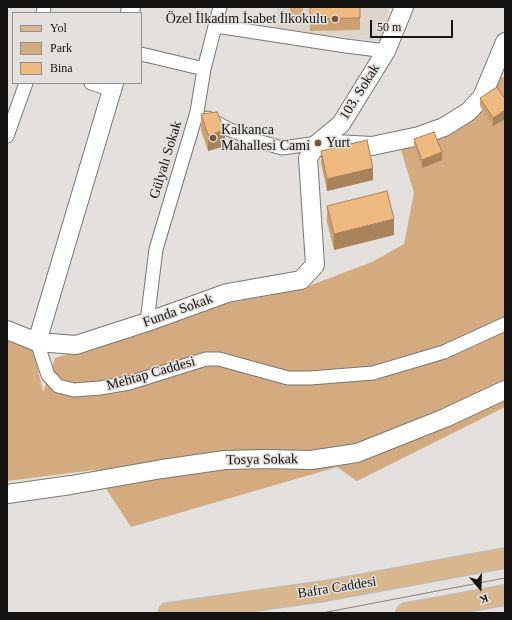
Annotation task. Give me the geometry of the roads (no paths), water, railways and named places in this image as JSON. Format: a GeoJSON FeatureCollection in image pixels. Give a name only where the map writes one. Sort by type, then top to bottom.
{"type":"FeatureCollection","features":[{"type":"Feature","properties":{"kind":"main road","name":"Bafra Caddesi"},"geometry":{"type":"LineString","coordinates":[[168,613],[325,591],[505,558]]}},
{"type":"Feature","properties":{"kind":"main road"},"geometry":{"type":"LineString","coordinates":[[406,613],[505,595]]}},
{"type":"Feature","properties":{"kind":"street","name":"Gülyalı Sokak"},"geometry":{"type":"LineString","coordinates":[[147,322],[156,249],[197,112],[204,69],[220,7]]}},
{"type":"Feature","properties":{"kind":"street","name":"103. Sokak"},"geometry":{"type":"LineString","coordinates":[[315,265],[308,158],[318,142],[341,124],[386,51],[404,7]]}},
{"type":"Feature","properties":{"kind":"street"},"geometry":{"type":"LineString","coordinates":[[216,26],[386,51]]}},
{"type":"Feature","properties":{"kind":"street"},"geometry":{"type":"LineString","coordinates":[[197,112],[228,129],[261,142],[282,148],[318,142],[372,146],[419,136],[444,126],[468,112],[482,97],[505,42]]}},
{"type":"Feature","properties":{"kind":"street"},"geometry":{"type":"LineString","coordinates":[[142,54],[204,69]]}},
{"type":"Feature","properties":{"kind":"street"},"geometry":{"type":"LineString","coordinates":[[7,136],[26,84]]}},
{"type":"Feature","properties":{"kind":"street"},"geometry":{"type":"LineString","coordinates":[[37,342],[113,86],[98,84]]}},
{"type":"Feature","properties":{"kind":"street","name":"Funda Sokak"},"geometry":{"type":"LineString","coordinates":[[7,330],[37,342],[76,345],[147,322],[227,293],[301,280],[315,265]]}},
{"type":"Feature","properties":{"kind":"street","name":"Mehtap Caddesi"},"geometry":{"type":"LineString","coordinates":[[37,342],[48,375],[58,386],[74,390],[100,388],[129,383],[206,359],[218,359],[288,378],[310,378],[373,373],[444,352],[505,324]]}},
{"type":"Feature","properties":{"kind":"street","name":"Tosya Sokak"},"geometry":{"type":"LineString","coordinates":[[7,494],[225,460],[311,460],[356,453],[445,418],[505,390]]}},
{"type":"Feature","properties":{"kind":"tram line"},"geometry":{"type":"LineString","coordinates":[[322,613],[505,578]]}},
{"type":"Feature","properties":{"kind":"place","name":"Özel İlkadım İsabet İlkokulu"},"geometry":{"type":"Point","coordinates":[335,19]}},
{"type":"Feature","properties":{"kind":"place","name":"Kalkanca Mahallesi Cami"},"geometry":{"type":"Point","coordinates":[213,138]}},
{"type":"Feature","properties":{"kind":"place","name":"Yurt"},"geometry":{"type":"Point","coordinates":[318,143]}}]}
